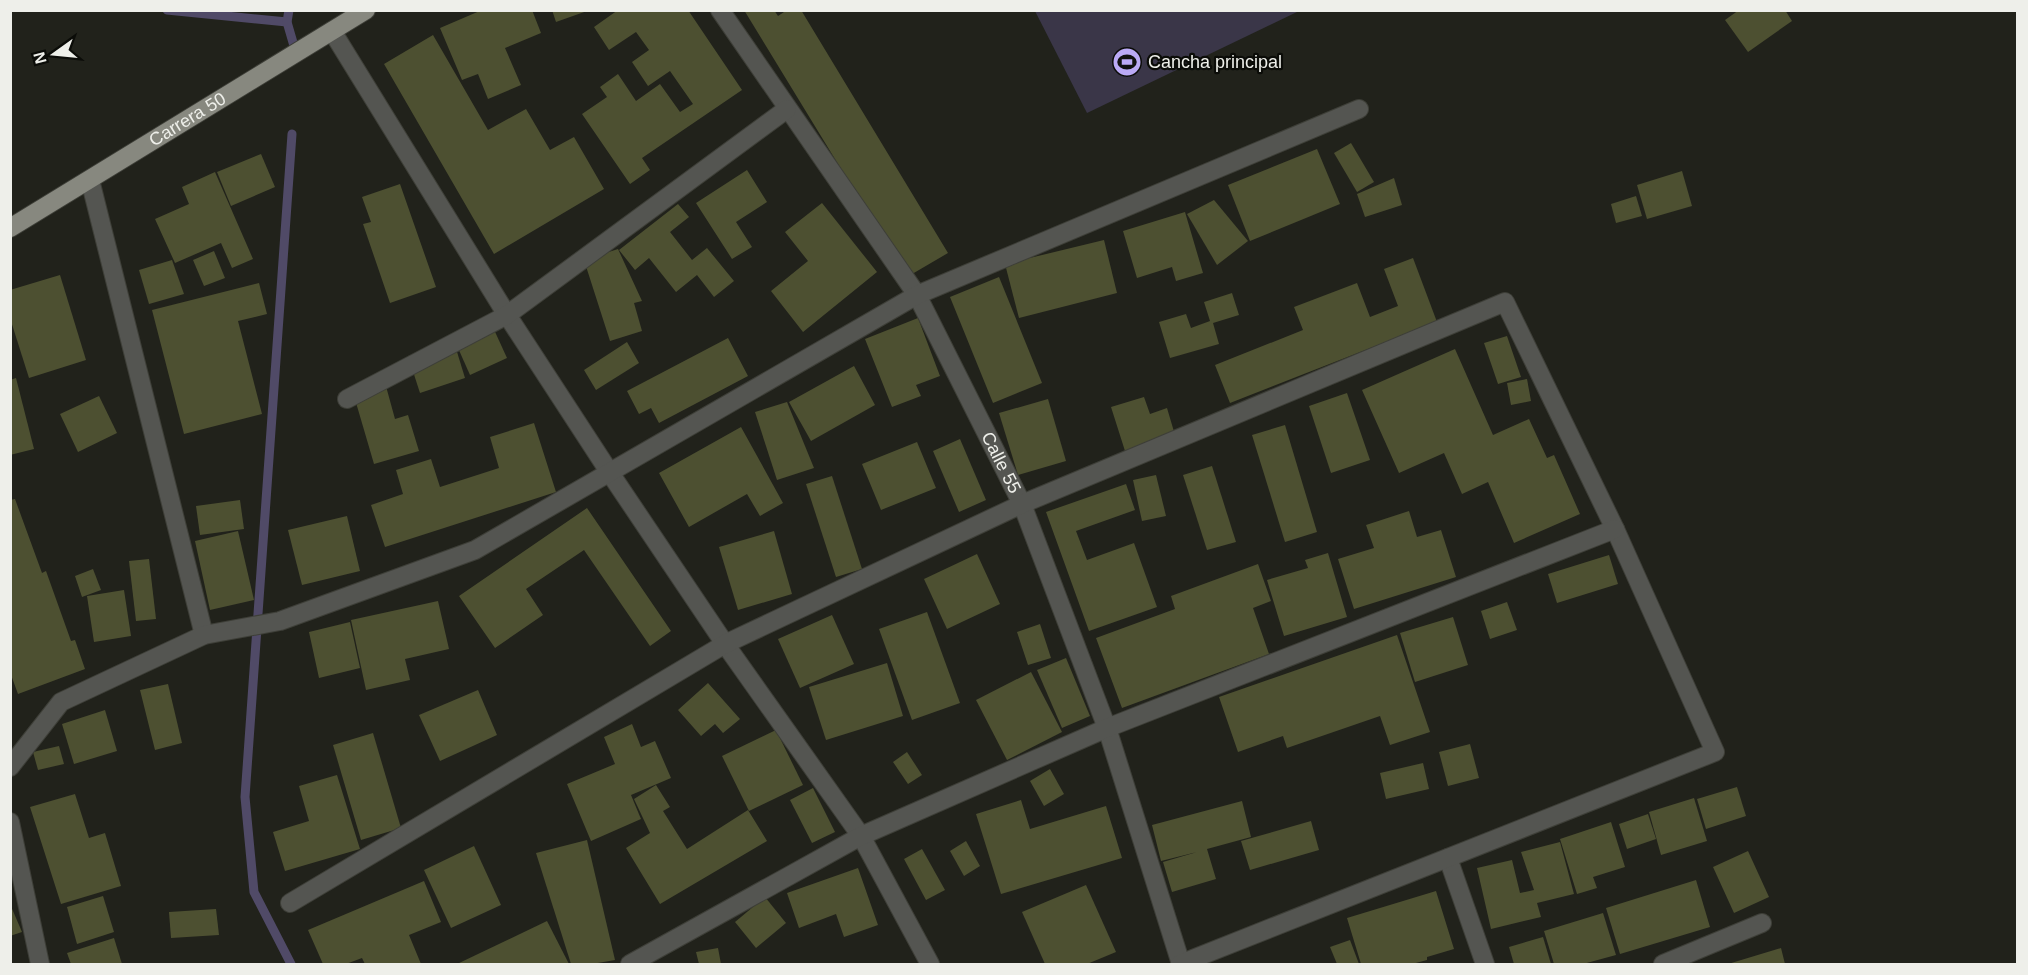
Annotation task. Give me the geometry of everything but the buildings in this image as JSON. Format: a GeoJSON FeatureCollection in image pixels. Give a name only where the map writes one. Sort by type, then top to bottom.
{"type":"FeatureCollection","features":[{"type":"Feature","properties":{"kind":"main road","name":"Carrera 50"},"geometry":{"type":"LineString","coordinates":[[10,228],[366,10]]}},
{"type":"Feature","properties":{"kind":"street","name":"Calle 55"},"geometry":{"type":"LineString","coordinates":[[720,10],[917,295],[1022,504],[1107,728],[1181,964]]}},
{"type":"Feature","properties":{"kind":"street"},"geometry":{"type":"LineString","coordinates":[[332,31],[507,315],[610,473],[725,644],[861,836],[930,964]]}},
{"type":"Feature","properties":{"kind":"street"},"geometry":{"type":"LineString","coordinates":[[347,399],[507,315],[787,109]]}},
{"type":"Feature","properties":{"kind":"street"},"geometry":{"type":"LineString","coordinates":[[10,767],[62,702],[204,635],[280,621],[475,550],[917,295],[1359,109]]}},
{"type":"Feature","properties":{"kind":"street"},"geometry":{"type":"LineString","coordinates":[[90,180],[204,635]]}},
{"type":"Feature","properties":{"kind":"street"},"geometry":{"type":"LineString","coordinates":[[290,903],[725,644],[1022,504],[1505,302],[1615,530],[1715,752],[1181,964]]}},
{"type":"Feature","properties":{"kind":"street"},"geometry":{"type":"LineString","coordinates":[[630,964],[861,836],[1107,728],[1615,530]]}},
{"type":"Feature","properties":{"kind":"street"},"geometry":{"type":"LineString","coordinates":[[10,822],[40,964]]}},
{"type":"Feature","properties":{"kind":"street"},"geometry":{"type":"LineString","coordinates":[[1448,858],[1485,964]]}},
{"type":"Feature","properties":{"kind":"street"},"geometry":{"type":"LineString","coordinates":[[1664,964],[1762,923]]}},
{"type":"Feature","properties":{"kind":"shaded area","name":"Cancha principal"},"geometry":{"type":"Polygon","coordinates":[[[1035,11],[1299,11],[1087,113],[1035,11]]]}},
{"type":"Feature","properties":{"kind":"waterway"},"geometry":{"type":"LineString","coordinates":[[167,10],[287,22]]}},
{"type":"Feature","properties":{"kind":"waterway"},"geometry":{"type":"LineString","coordinates":[[289,10],[287,22],[294,46]]}},
{"type":"Feature","properties":{"kind":"waterway"},"geometry":{"type":"LineString","coordinates":[[291,964],[254,892],[245,797],[292,134]]}},
{"type":"Feature","properties":{"kind":"place","name":"Cancha principal"},"geometry":{"type":"Point","coordinates":[1127,62]}}]}
